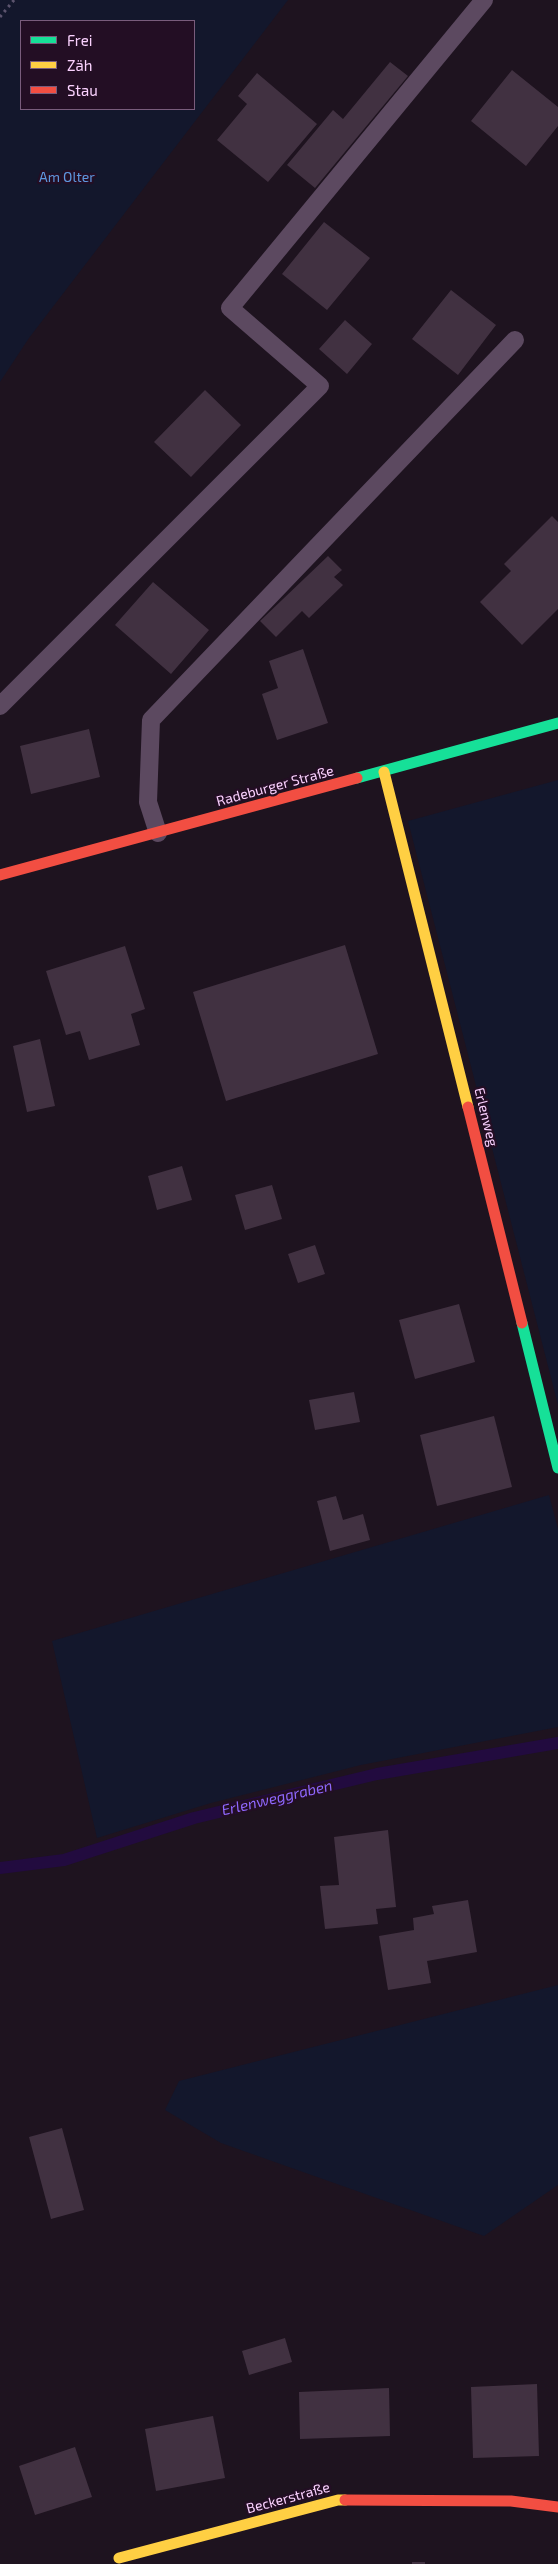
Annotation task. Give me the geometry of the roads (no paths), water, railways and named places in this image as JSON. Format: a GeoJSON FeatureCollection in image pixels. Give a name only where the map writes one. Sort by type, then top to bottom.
{"type":"FeatureCollection","features":[{"type":"Feature","properties":{"kind":"street","name":"Radeburger Straße"},"geometry":{"type":"LineString","coordinates":[[0,875],[384,772],[558,723]]}},
{"type":"Feature","properties":{"kind":"street","name":"Erlenweg"},"geometry":{"type":"LineString","coordinates":[[384,772],[558,1468]]}},
{"type":"Feature","properties":{"kind":"street","name":"Beckerstraße"},"geometry":{"type":"LineString","coordinates":[[119,2558],[338,2500],[511,2501],[558,2507]]}},
{"type":"Feature","properties":{"kind":"lane"},"geometry":{"type":"LineString","coordinates":[[0,706],[320,386],[230,308],[484,0]]}},
{"type":"Feature","properties":{"kind":"lane"},"geometry":{"type":"LineString","coordinates":[[158,833],[148,802],[151,720],[515,340]]}},
{"type":"Feature","properties":{"kind":"waterway","name":"Erlenweggraben"},"geometry":{"type":"LineString","coordinates":[[0,1868],[64,1860],[194,1818],[377,1774],[558,1743]]}},
{"type":"Feature","properties":{"kind":"park label","name":"Am Olter"},"geometry":{"type":"Point","coordinates":[67,177]}}]}
